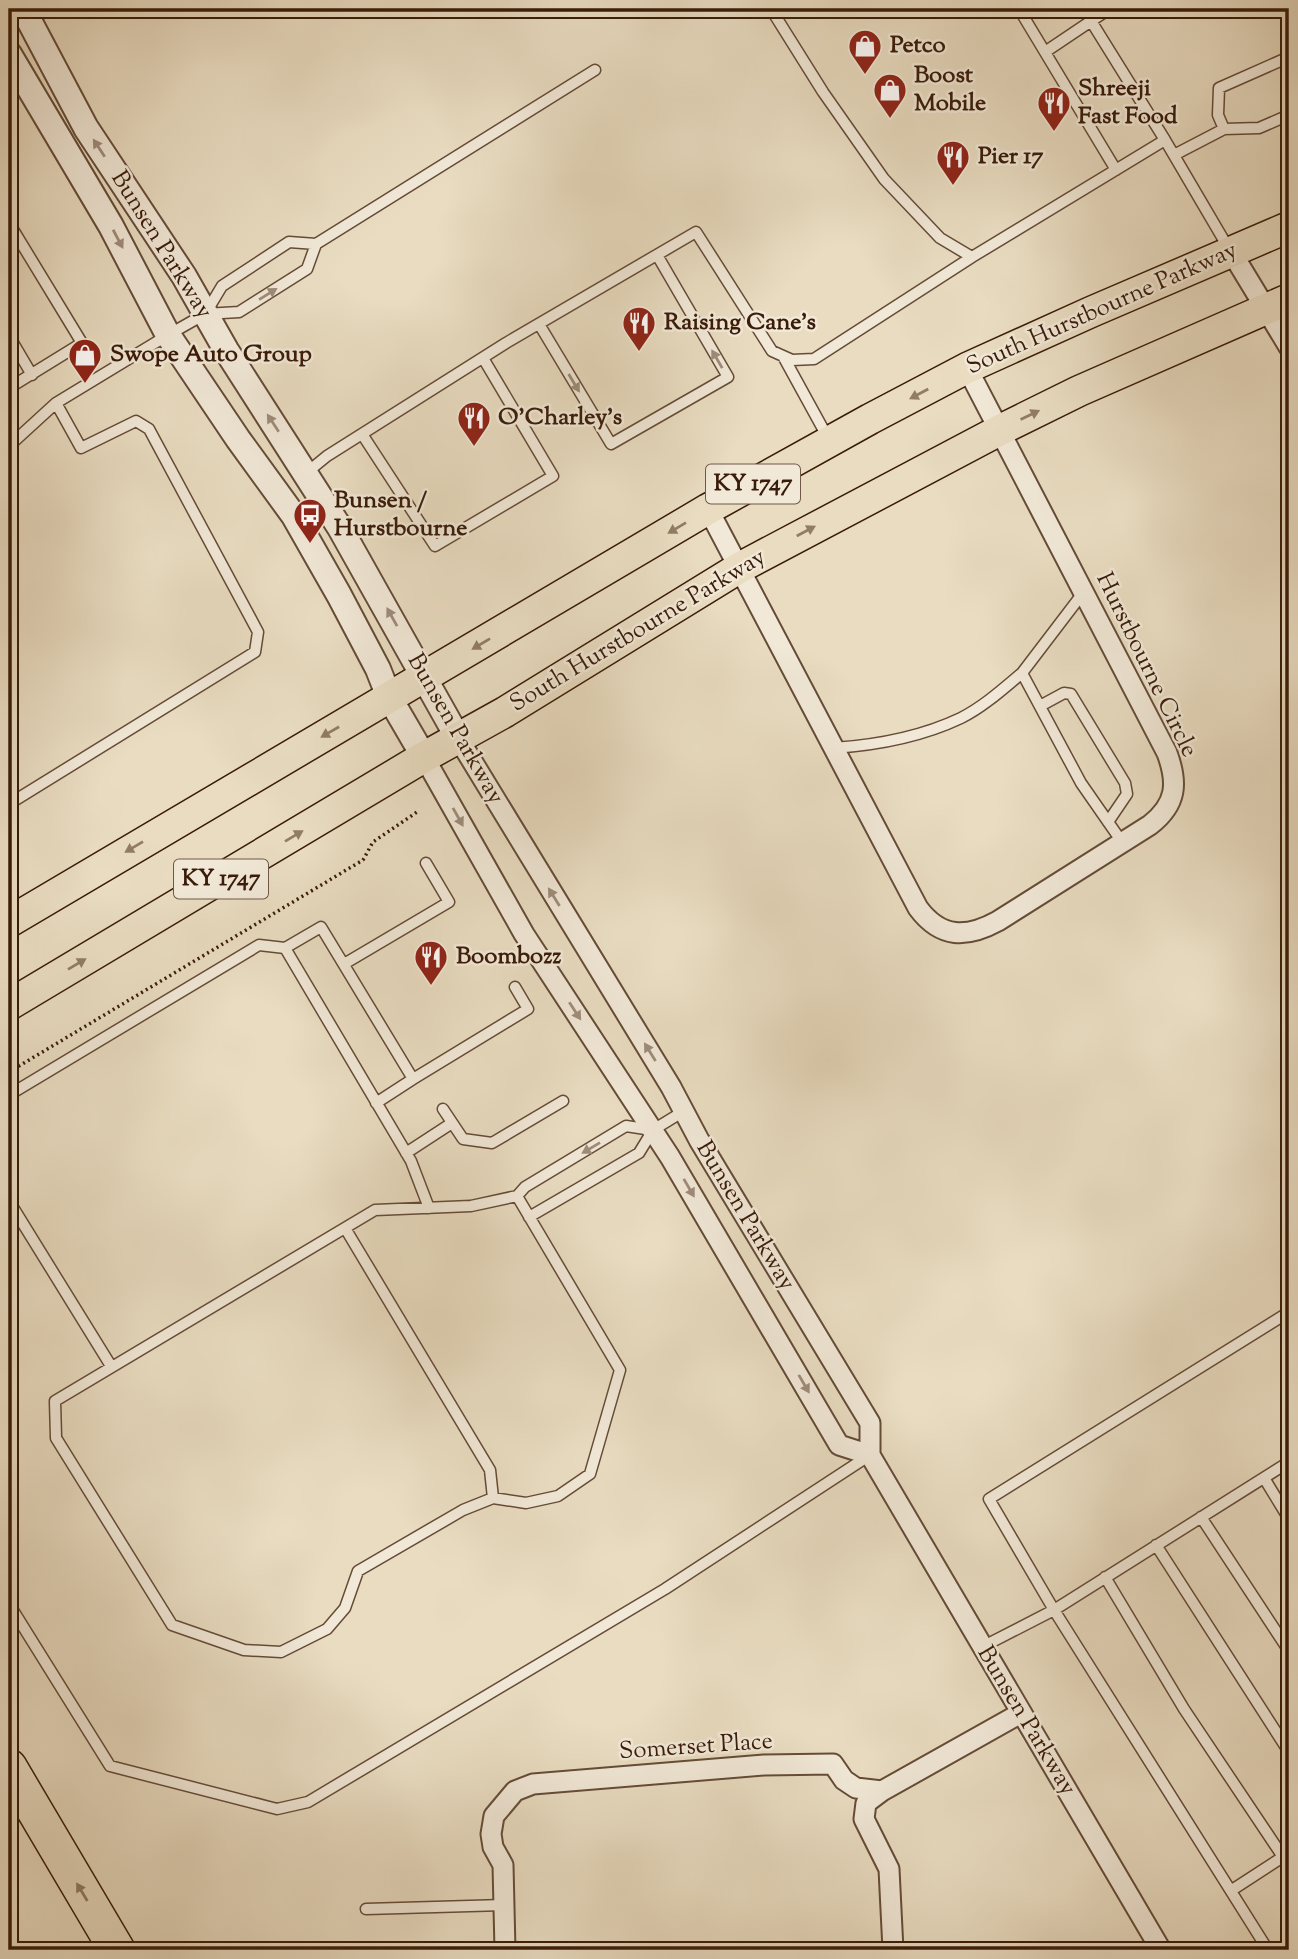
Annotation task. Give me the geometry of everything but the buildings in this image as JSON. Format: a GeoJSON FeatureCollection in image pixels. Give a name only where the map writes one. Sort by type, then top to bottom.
{"type":"FeatureCollection","features":[{"type":"Feature","properties":{"kind":"highway"},"geometry":{"type":"LineString","coordinates":[[9,1767],[117,1950]]}},
{"type":"Feature","properties":{"kind":"main road","name":"South Hurstbourne Parkway"},"geometry":{"type":"LineString","coordinates":[[9,922],[708,509],[830,442],[967,368],[1289,227]]}},
{"type":"Feature","properties":{"kind":"main road","name":"South Hurstbourne Parkway"},"geometry":{"type":"LineString","coordinates":[[9,1004],[424,757],[505,712],[739,568],[1000,429],[1079,391],[1277,304]]}},
{"type":"Feature","properties":{"kind":"street","name":"Bunsen Parkway"},"geometry":{"type":"LineString","coordinates":[[23,9],[86,128],[184,276],[205,314],[341,528],[458,738],[671,1087],[699,1140],[870,1423],[870,1455],[1161,1950]]}},
{"type":"Feature","properties":{"kind":"street","name":"Bunsen Parkway"},"geometry":{"type":"LineString","coordinates":[[9,54],[111,226],[168,335],[237,439],[294,516],[378,669],[389,697],[524,934],[653,1130],[839,1444],[870,1455]]}},
{"type":"Feature","properties":{"kind":"street"},"geometry":{"type":"LineString","coordinates":[[1231,253],[1277,304],[1289,347]]}},
{"type":"Feature","properties":{"kind":"street","name":"Hurstbourne Circle"},"geometry":{"type":"LineString","coordinates":[[708,509],[918,908],[926,918],[944,930],[961,933],[979,931],[1159,818],[1169,805],[1174,787],[1173,769],[1167,753],[967,368]]}},
{"type":"Feature","properties":{"kind":"street"},"geometry":{"type":"LineString","coordinates":[[893,1950],[889,1869],[864,1819],[866,1803],[882,1791],[1021,1713]]}},
{"type":"Feature","properties":{"kind":"street","name":"Somerset Place"},"geometry":{"type":"LineString","coordinates":[[505,1950],[503,1865],[493,1847],[491,1835],[495,1816],[515,1791],[533,1784],[764,1765],[833,1764],[844,1780],[856,1788],[882,1791]]}},
{"type":"Feature","properties":{"kind":"lane"},"geometry":{"type":"LineString","coordinates":[[771,9],[823,92],[884,179],[940,239],[972,257]]}},
{"type":"Feature","properties":{"kind":"lane"},"geometry":{"type":"LineString","coordinates":[[1019,9],[1116,170]]}},
{"type":"Feature","properties":{"kind":"lane"},"geometry":{"type":"LineString","coordinates":[[1045,52],[1109,9]]}},
{"type":"Feature","properties":{"kind":"lane"},"geometry":{"type":"LineString","coordinates":[[1091,22],[1165,140],[1231,253]]}},
{"type":"Feature","properties":{"kind":"lane"},"geometry":{"type":"LineString","coordinates":[[1224,129],[1218,115],[1219,88],[1289,57]]}},
{"type":"Feature","properties":{"kind":"lane"},"geometry":{"type":"LineString","coordinates":[[205,314],[222,286],[289,242],[316,244],[595,70]]}},
{"type":"Feature","properties":{"kind":"lane"},"geometry":{"type":"LineString","coordinates":[[1174,155],[1224,129],[1259,128],[1289,115]]}},
{"type":"Feature","properties":{"kind":"lane"},"geometry":{"type":"LineString","coordinates":[[306,474],[327,456],[483,358],[696,232],[772,351],[792,360],[814,359],[972,257],[1165,140]]}},
{"type":"Feature","properties":{"kind":"lane"},"geometry":{"type":"LineString","coordinates":[[9,223],[82,344],[9,388]]}},
{"type":"Feature","properties":{"kind":"lane"},"geometry":{"type":"LineString","coordinates":[[9,446],[56,403],[168,335],[205,314],[239,312],[307,269],[316,244]]}},
{"type":"Feature","properties":{"kind":"lane"},"geometry":{"type":"LineString","coordinates":[[539,324],[611,444],[716,384],[728,377],[657,256]]}},
{"type":"Feature","properties":{"kind":"lane"},"geometry":{"type":"LineString","coordinates":[[9,336],[32,375]]}},
{"type":"Feature","properties":{"kind":"lane"},"geometry":{"type":"LineString","coordinates":[[782,355],[830,442]]}},
{"type":"Feature","properties":{"kind":"lane"},"geometry":{"type":"LineString","coordinates":[[362,434],[435,546],[552,476],[483,358]]}},
{"type":"Feature","properties":{"kind":"lane"},"geometry":{"type":"LineString","coordinates":[[9,804],[255,652],[258,632],[149,429],[136,422],[81,448],[56,403]]}},
{"type":"Feature","properties":{"kind":"lane"},"geometry":{"type":"LineString","coordinates":[[834,748],[877,745],[962,718],[1022,673],[1083,593]]}},
{"type":"Feature","properties":{"kind":"lane"},"geometry":{"type":"LineString","coordinates":[[1022,673],[1081,783],[1122,842]]}},
{"type":"Feature","properties":{"kind":"lane"},"geometry":{"type":"LineString","coordinates":[[1040,706],[1064,693],[1070,694],[1125,783],[1127,794],[1108,822]]}},
{"type":"Feature","properties":{"kind":"lane"},"geometry":{"type":"LineString","coordinates":[[344,964],[449,902],[426,863]]}},
{"type":"Feature","properties":{"kind":"lane"},"geometry":{"type":"LineString","coordinates":[[9,1095],[259,945],[285,948],[321,927],[413,1079]]}},
{"type":"Feature","properties":{"kind":"lane"},"geometry":{"type":"LineString","coordinates":[[285,948],[405,1153],[429,1208]]}},
{"type":"Feature","properties":{"kind":"lane"},"geometry":{"type":"LineString","coordinates":[[376,1103],[528,1009],[515,987]]}},
{"type":"Feature","properties":{"kind":"lane"},"geometry":{"type":"LineString","coordinates":[[443,1109],[463,1139],[492,1143],[563,1101]]}},
{"type":"Feature","properties":{"kind":"lane"},"geometry":{"type":"LineString","coordinates":[[529,1217],[639,1153],[653,1130],[684,1111]]}},
{"type":"Feature","properties":{"kind":"lane"},"geometry":{"type":"LineString","coordinates":[[405,1153],[452,1123]]}},
{"type":"Feature","properties":{"kind":"lane"},"geometry":{"type":"LineString","coordinates":[[517,1196],[620,1370],[590,1474],[558,1496],[526,1503],[492,1498],[463,1510],[358,1571],[345,1608],[327,1629],[281,1652],[244,1650],[172,1625],[56,1438],[55,1401],[375,1210],[471,1206],[517,1196],[525,1187],[626,1126],[653,1130]]}},
{"type":"Feature","properties":{"kind":"lane"},"geometry":{"type":"LineString","coordinates":[[9,1201],[111,1366]]}},
{"type":"Feature","properties":{"kind":"lane"},"geometry":{"type":"LineString","coordinates":[[345,1228],[490,1469],[492,1498]]}},
{"type":"Feature","properties":{"kind":"lane"},"geometry":{"type":"LineString","coordinates":[[1268,1950],[1054,1610],[989,1499],[1289,1312]]}},
{"type":"Feature","properties":{"kind":"lane"},"geometry":{"type":"LineString","coordinates":[[9,1604],[110,1766],[277,1809],[309,1802],[653,1597],[870,1455]]}},
{"type":"Feature","properties":{"kind":"lane"},"geometry":{"type":"LineString","coordinates":[[982,1647],[1054,1610],[1289,1462]]}},
{"type":"Feature","properties":{"kind":"lane"},"geometry":{"type":"LineString","coordinates":[[1264,1478],[1289,1519]]}},
{"type":"Feature","properties":{"kind":"lane"},"geometry":{"type":"LineString","coordinates":[[1201,1517],[1289,1651]]}},
{"type":"Feature","properties":{"kind":"lane"},"geometry":{"type":"LineString","coordinates":[[1156,1545],[1289,1752]]}},
{"type":"Feature","properties":{"kind":"lane"},"geometry":{"type":"LineString","coordinates":[[1105,1577],[1184,1709],[1286,1855],[1232,1890]]}},
{"type":"Feature","properties":{"kind":"lane"},"geometry":{"type":"LineString","coordinates":[[366,1909],[504,1905]]}},
{"type":"Feature","properties":{"kind":"path"},"geometry":{"type":"LineString","coordinates":[[9,1072],[363,860],[373,842],[417,812]]}},
{"type":"Feature","properties":{"kind":"place","name":"Petco"},"geometry":{"type":"Point","coordinates":[865,76]}},
{"type":"Feature","properties":{"kind":"place","name":"Boost Mobile"},"geometry":{"type":"Point","coordinates":[890,120]}},
{"type":"Feature","properties":{"kind":"place","name":"Shreeji Fast Food"},"geometry":{"type":"Point","coordinates":[1054,133]}},
{"type":"Feature","properties":{"kind":"place","name":"Pier 17"},"geometry":{"type":"Point","coordinates":[953,187]}},
{"type":"Feature","properties":{"kind":"place","name":"Raising Cane's"},"geometry":{"type":"Point","coordinates":[639,353]}},
{"type":"Feature","properties":{"kind":"place","name":"Swope Auto Group"},"geometry":{"type":"Point","coordinates":[85,385]}},
{"type":"Feature","properties":{"kind":"place","name":"O'Charley's"},"geometry":{"type":"Point","coordinates":[474,448]}},
{"type":"Feature","properties":{"kind":"place","name":"Bunsen / Hurstbourne"},"geometry":{"type":"Point","coordinates":[310,545]}},
{"type":"Feature","properties":{"kind":"place","name":"Boombozz"},"geometry":{"type":"Point","coordinates":[431,987]}}]}
